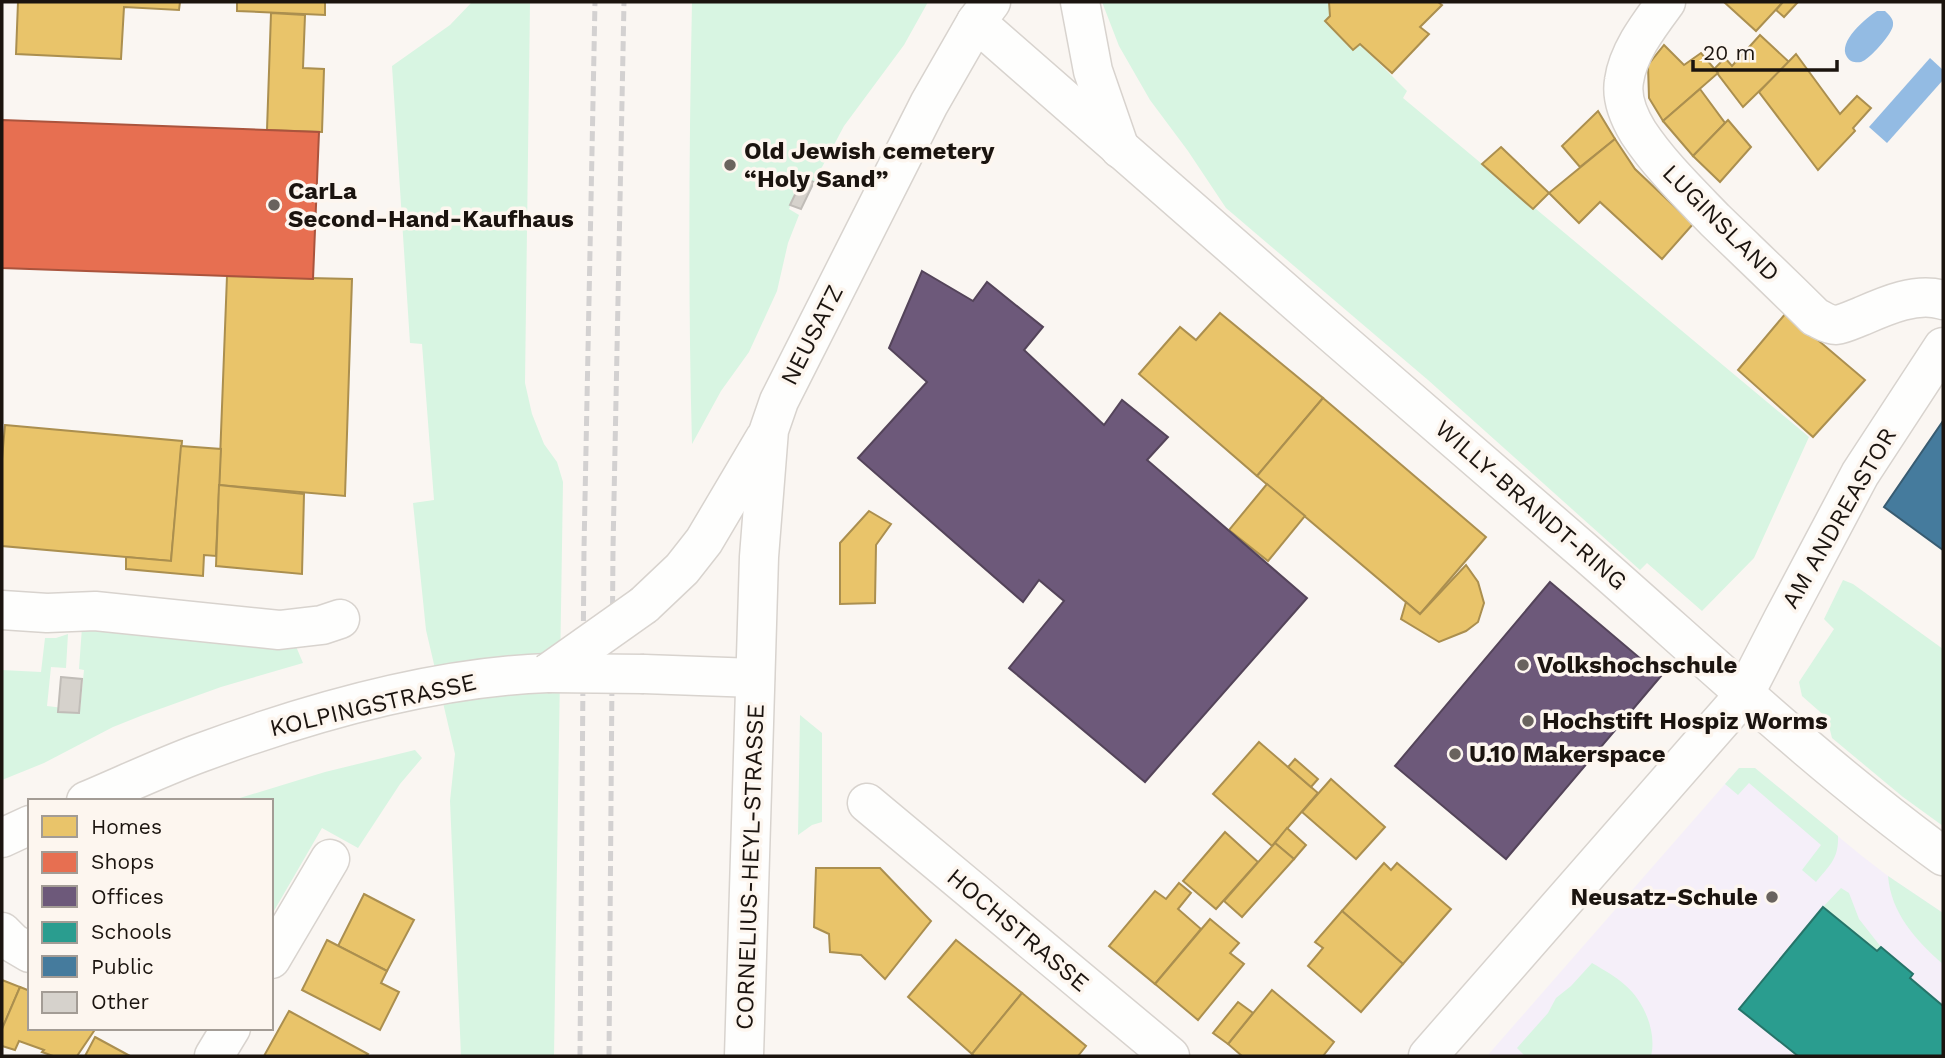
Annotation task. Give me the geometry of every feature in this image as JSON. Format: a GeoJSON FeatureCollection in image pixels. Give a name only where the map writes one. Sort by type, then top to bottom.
{"type":"FeatureCollection","features":[{"type":"Feature","properties":{"kind":"street","name":"WILLY-BRANDT-RING"},"geometry":{"type":"LineString","coordinates":[[1080,2],[1093,71],[1121,150]]}},
{"type":"Feature","properties":{"kind":"street","name":"LUGINSLAND"},"geometry":{"type":"LineString","coordinates":[[1666,2],[1647,27],[1628,65],[1623,82],[1624,98],[1637,131],[1692,197],[1815,317],[1826,323],[1836,325],[1911,299],[1933,297],[1943,300]]}},
{"type":"Feature","properties":{"kind":"street","name":"WILLY-BRANDT-RING"},"geometry":{"type":"LineString","coordinates":[[984,12],[1121,150],[1657,615],[1744,695],[1943,856]]}},
{"type":"Feature","properties":{"kind":"street","name":"NEUSATZ"},"geometry":{"type":"LineString","coordinates":[[755,678],[769,430],[779,401],[929,104],[984,12]]}},
{"type":"Feature","properties":{"kind":"street","name":"AM ANDREASTOR"},"geometry":{"type":"LineString","coordinates":[[1428,1056],[1744,695],[1860,474],[1943,347]]}},
{"type":"Feature","properties":{"kind":"street"},"geometry":{"type":"LineString","coordinates":[[548,673],[644,605],[681,569],[704,541],[769,430]]}},
{"type":"Feature","properties":{"kind":"street"},"geometry":{"type":"LineString","coordinates":[[2,610],[47,613],[95,611],[279,630],[322,625],[340,619]]}},
{"type":"Feature","properties":{"kind":"street","name":"KOLPINGSTRASSE"},"geometry":{"type":"LineString","coordinates":[[91,799],[198,754],[323,712],[446,684],[548,673],[755,678]]}},
{"type":"Feature","properties":{"kind":"street","name":"CORNELIUS-HEYL-STRASSE"},"geometry":{"type":"LineString","coordinates":[[744,1056],[755,678]]}},
{"type":"Feature","properties":{"kind":"street","name":"HOCHSTRASSE"},"geometry":{"type":"LineString","coordinates":[[867,803],[1170,1056]]}},
{"type":"Feature","properties":{"kind":"street"},"geometry":{"type":"LineString","coordinates":[[2,838],[28,826]]}},
{"type":"Feature","properties":{"kind":"street"},"geometry":{"type":"LineString","coordinates":[[273,956],[330,859]]}},
{"type":"Feature","properties":{"kind":"street"},"geometry":{"type":"LineString","coordinates":[[2,932],[28,952]]}},
{"type":"Feature","properties":{"kind":"shaded area","name":"Neusatz-Schule"},"geometry":{"type":"Polygon","coordinates":[[[1739,768],[1755,768],[1862,856],[1943,913],[1943,1056],[1487,1056],[1739,768]]]}},
{"type":"Feature","properties":{"kind":"green space"},"geometry":{"type":"Polygon","coordinates":[[[472,2],[530,2],[525,383],[532,414],[544,444],[557,462],[563,482],[554,1056],[461,1056],[450,801],[455,754],[426,630],[413,503],[434,500],[422,344],[410,343],[392,66],[450,25],[472,2]]]}},
{"type":"Feature","properties":{"kind":"green space"},"geometry":{"type":"Polygon","coordinates":[[[692,2],[928,2],[904,45],[844,126],[814,182],[803,178],[789,209],[799,215],[788,243],[777,291],[749,352],[721,391],[692,444],[689,223],[692,2]]]}},
{"type":"Feature","properties":{"kind":"green space"},"geometry":{"type":"Polygon","coordinates":[[[1102,2],[1329,2],[1330,16],[1325,21],[1353,49],[1360,44],[1407,91],[1403,98],[1809,437],[1754,558],[1702,611],[1647,563],[1640,570],[1428,380],[1226,208],[1150,100],[1119,46],[1102,2]]]}},
{"type":"Feature","properties":{"kind":"green space"},"geometry":{"type":"Polygon","coordinates":[[[1843,580],[1853,584],[1943,649],[1943,826],[1903,797],[1832,738],[1827,718],[1802,696],[1799,682],[1834,629],[1824,619],[1843,580]]]}},
{"type":"Feature","properties":{"kind":"green space"},"geometry":{"type":"Polygon","coordinates":[[[82,627],[295,644],[303,663],[221,687],[143,715],[113,727],[44,763],[2,780],[2,670],[41,672],[45,638],[68,634],[66,668],[51,667],[47,706],[80,710],[84,670],[79,669],[82,627]]]}},
{"type":"Feature","properties":{"kind":"green space"},"geometry":{"type":"Polygon","coordinates":[[[800,715],[822,733],[822,822],[812,825],[798,835],[800,715]]]}},
{"type":"Feature","properties":{"kind":"green space"},"geometry":{"type":"Polygon","coordinates":[[[415,750],[422,758],[400,784],[358,848],[322,828],[273,913],[273,799],[237,799],[325,772],[415,750]]]}},
{"type":"Feature","properties":{"kind":"green space"},"geometry":{"type":"Polygon","coordinates":[[[1739,768],[1755,768],[1838,836],[1835,856],[1816,882],[1802,870],[1821,845],[1749,783],[1738,795],[1725,784],[1739,768]]]}},
{"type":"Feature","properties":{"kind":"green space"},"geometry":{"type":"Polygon","coordinates":[[[1888,876],[1943,913],[1943,964],[1923,946],[1900,914],[1894,902],[1888,876]]]}},
{"type":"Feature","properties":{"kind":"green space"},"geometry":{"type":"Polygon","coordinates":[[[1841,888],[1849,893],[1859,919],[1881,947],[1877,951],[1823,907],[1841,888]]]}},
{"type":"Feature","properties":{"kind":"green space"},"geometry":{"type":"Polygon","coordinates":[[[1592,963],[1621,982],[1638,999],[1650,1027],[1651,1056],[1525,1056],[1517,1048],[1548,1013],[1556,998],[1592,963]]]}},
{"type":"Feature","properties":{"kind":"water"},"geometry":{"type":"Polygon","coordinates":[[[1877,11],[1885,11],[1890,16],[1892,29],[1869,57],[1861,62],[1851,61],[1845,51],[1849,38],[1877,11]]]}},
{"type":"Feature","properties":{"kind":"water"},"geometry":{"type":"Polygon","coordinates":[[[1930,58],[1943,70],[1943,80],[1887,143],[1869,127],[1930,58]]]}},
{"type":"Feature","properties":{"kind":"building: Homes"},"geometry":{"type":"Polygon","coordinates":[[[18,2],[180,2],[179,10],[124,7],[121,59],[16,54],[18,2]]]}},
{"type":"Feature","properties":{"kind":"building: Homes"},"geometry":{"type":"Polygon","coordinates":[[[237,2],[325,2],[325,15],[237,11],[237,2]]]}},
{"type":"Feature","properties":{"kind":"building: Homes"},"geometry":{"type":"Polygon","coordinates":[[[1329,2],[1438,2],[1442,5],[1420,27],[1429,34],[1392,73],[1360,44],[1353,50],[1325,21],[1330,16],[1329,2]]]}},
{"type":"Feature","properties":{"kind":"building: Homes"},"geometry":{"type":"Polygon","coordinates":[[[1724,2],[1783,2],[1756,31],[1724,2]]]}},
{"type":"Feature","properties":{"kind":"building: Homes"},"geometry":{"type":"Polygon","coordinates":[[[1783,2],[1798,2],[1784,17],[1776,10],[1783,2]]]}},
{"type":"Feature","properties":{"kind":"building: Homes"},"geometry":{"type":"Polygon","coordinates":[[[271,13],[305,15],[303,68],[324,69],[322,132],[267,130],[271,13]]]}},
{"type":"Feature","properties":{"kind":"building: Homes"},"geometry":{"type":"Polygon","coordinates":[[[1760,35],[1789,62],[1743,107],[1714,69],[1725,58],[1732,66],[1760,35]]]}},
{"type":"Feature","properties":{"kind":"building: Homes"},"geometry":{"type":"Polygon","coordinates":[[[1664,45],[1684,65],[1701,53],[1718,73],[1663,121],[1649,98],[1648,65],[1664,45]]]}},
{"type":"Feature","properties":{"kind":"building: Homes"},"geometry":{"type":"Polygon","coordinates":[[[1796,54],[1840,114],[1857,96],[1871,108],[1853,128],[1855,131],[1818,170],[1759,92],[1796,54]]]}},
{"type":"Feature","properties":{"kind":"building: Homes"},"geometry":{"type":"Polygon","coordinates":[[[1700,89],[1725,123],[1693,156],[1663,121],[1700,89]]]}},
{"type":"Feature","properties":{"kind":"building: Homes"},"geometry":{"type":"Polygon","coordinates":[[[1598,111],[1615,139],[1580,167],[1562,146],[1598,111]]]}},
{"type":"Feature","properties":{"kind":"building: Homes"},"geometry":{"type":"Polygon","coordinates":[[[1728,120],[1751,147],[1720,182],[1693,156],[1728,120]]]}},
{"type":"Feature","properties":{"kind":"building: Homes"},"geometry":{"type":"Polygon","coordinates":[[[1615,139],[1635,169],[1693,224],[1662,259],[1600,202],[1579,223],[1549,193],[1615,139]]]}},
{"type":"Feature","properties":{"kind":"building: Homes"},"geometry":{"type":"Polygon","coordinates":[[[1501,147],[1549,193],[1533,209],[1482,164],[1501,147]]]}},
{"type":"Feature","properties":{"kind":"building: Homes"},"geometry":{"type":"Polygon","coordinates":[[[227,276],[352,279],[345,496],[219,485],[227,276]]]}},
{"type":"Feature","properties":{"kind":"building: Homes"},"geometry":{"type":"Polygon","coordinates":[[[1220,313],[1323,398],[1257,476],[1139,374],[1180,327],[1196,340],[1220,313]]]}},
{"type":"Feature","properties":{"kind":"building: Homes"},"geometry":{"type":"Polygon","coordinates":[[[1786,313],[1865,380],[1813,437],[1738,370],[1786,313]]]}},
{"type":"Feature","properties":{"kind":"building: Homes"},"geometry":{"type":"Polygon","coordinates":[[[1323,398],[1486,537],[1420,614],[1257,476],[1323,398]]]}},
{"type":"Feature","properties":{"kind":"building: Homes"},"geometry":{"type":"Polygon","coordinates":[[[5,425],[182,441],[171,561],[2,546],[2,459],[5,425]]]}},
{"type":"Feature","properties":{"kind":"building: Homes"},"geometry":{"type":"Polygon","coordinates":[[[181,446],[221,449],[216,556],[204,555],[203,576],[126,569],[126,557],[171,561],[181,446]]]}},
{"type":"Feature","properties":{"kind":"building: Homes"},"geometry":{"type":"Polygon","coordinates":[[[1267,484],[1305,516],[1268,561],[1229,530],[1267,484]]]}},
{"type":"Feature","properties":{"kind":"building: Homes"},"geometry":{"type":"Polygon","coordinates":[[[219,485],[304,494],[302,574],[216,566],[219,485]]]}},
{"type":"Feature","properties":{"kind":"building: Homes"},"geometry":{"type":"Polygon","coordinates":[[[869,511],[891,524],[876,545],[875,603],[840,604],[840,543],[869,511]]]}},
{"type":"Feature","properties":{"kind":"building: Homes"},"geometry":{"type":"Polygon","coordinates":[[[1466,565],[1478,582],[1484,603],[1478,622],[1466,631],[1439,642],[1401,619],[1406,602],[1420,614],[1466,565]]]}},
{"type":"Feature","properties":{"kind":"building: Homes","name":"U.10 Makerspace"},"geometry":{"type":"Polygon","coordinates":[[[1445,730],[1483,759],[1466,779],[1428,750],[1445,730]]]}},
{"type":"Feature","properties":{"kind":"building: Homes"},"geometry":{"type":"Polygon","coordinates":[[[1259,742],[1318,793],[1272,846],[1213,794],[1259,742]]]}},
{"type":"Feature","properties":{"kind":"building: Homes"},"geometry":{"type":"Polygon","coordinates":[[[1295,759],[1318,779],[1311,787],[1288,767],[1295,759]]]}},
{"type":"Feature","properties":{"kind":"building: Homes"},"geometry":{"type":"Polygon","coordinates":[[[1331,779],[1385,827],[1356,859],[1302,812],[1331,779]]]}},
{"type":"Feature","properties":{"kind":"building: Homes"},"geometry":{"type":"Polygon","coordinates":[[[1287,828],[1306,845],[1294,859],[1275,843],[1287,828]]]}},
{"type":"Feature","properties":{"kind":"building: Homes"},"geometry":{"type":"Polygon","coordinates":[[[1225,832],[1258,862],[1216,909],[1183,881],[1225,832]]]}},
{"type":"Feature","properties":{"kind":"building: Homes"},"geometry":{"type":"Polygon","coordinates":[[[1275,843],[1294,859],[1242,917],[1224,901],[1275,843]]]}},
{"type":"Feature","properties":{"kind":"building: Homes"},"geometry":{"type":"Polygon","coordinates":[[[1384,863],[1391,870],[1397,863],[1451,909],[1403,964],[1342,911],[1384,863]]]}},
{"type":"Feature","properties":{"kind":"building: Homes"},"geometry":{"type":"Polygon","coordinates":[[[816,868],[880,868],[931,921],[885,979],[861,955],[830,952],[829,934],[814,927],[816,868]]]}},
{"type":"Feature","properties":{"kind":"building: Homes"},"geometry":{"type":"Polygon","coordinates":[[[1179,883],[1191,893],[1178,909],[1201,929],[1155,984],[1109,946],[1155,891],[1166,899],[1179,883]]]}},
{"type":"Feature","properties":{"kind":"building: Homes"},"geometry":{"type":"Polygon","coordinates":[[[364,894],[414,920],[387,971],[338,946],[364,894]]]}},
{"type":"Feature","properties":{"kind":"building: Homes"},"geometry":{"type":"Polygon","coordinates":[[[1342,911],[1403,964],[1361,1012],[1308,966],[1323,948],[1315,942],[1342,911]]]}},
{"type":"Feature","properties":{"kind":"building: Homes"},"geometry":{"type":"Polygon","coordinates":[[[1210,919],[1239,943],[1230,953],[1244,964],[1198,1020],[1155,984],[1210,919]]]}},
{"type":"Feature","properties":{"kind":"building: Homes"},"geometry":{"type":"Polygon","coordinates":[[[327,940],[387,971],[381,983],[399,992],[380,1030],[302,990],[327,940]]]}},
{"type":"Feature","properties":{"kind":"building: Homes"},"geometry":{"type":"Polygon","coordinates":[[[956,940],[1022,993],[972,1054],[908,997],[956,940]]]}},
{"type":"Feature","properties":{"kind":"building: Homes"},"geometry":{"type":"Polygon","coordinates":[[[2,980],[20,987],[2,1029],[2,980]]]}},
{"type":"Feature","properties":{"kind":"building: Homes"},"geometry":{"type":"Polygon","coordinates":[[[20,987],[28,990],[28,1030],[95,1030],[77,1056],[53,1056],[19,1041],[15,1050],[2,1046],[2,1029],[20,987]]]}},
{"type":"Feature","properties":{"kind":"building: Homes"},"geometry":{"type":"Polygon","coordinates":[[[1272,990],[1334,1042],[1323,1056],[1242,1056],[1228,1044],[1272,990]]]}},
{"type":"Feature","properties":{"kind":"building: Homes"},"geometry":{"type":"Polygon","coordinates":[[[1022,993],[1086,1046],[1078,1056],[972,1054],[1022,993]]]}},
{"type":"Feature","properties":{"kind":"building: Homes"},"geometry":{"type":"Polygon","coordinates":[[[1238,1002],[1253,1013],[1228,1044],[1213,1033],[1238,1002]]]}},
{"type":"Feature","properties":{"kind":"building: Homes"},"geometry":{"type":"Polygon","coordinates":[[[289,1011],[368,1054],[264,1056],[289,1011]]]}},
{"type":"Feature","properties":{"kind":"building: Homes"},"geometry":{"type":"Polygon","coordinates":[[[95,1037],[130,1056],[85,1056],[95,1037]]]}},
{"type":"Feature","properties":{"kind":"building: Shops"},"geometry":{"type":"Polygon","coordinates":[[[2,120],[319,132],[313,279],[2,268],[2,120]]]}},
{"type":"Feature","properties":{"kind":"building: Offices"},"geometry":{"type":"Polygon","coordinates":[[[922,271],[973,301],[987,282],[1043,327],[1024,350],[1104,425],[1122,400],[1168,437],[1147,460],[1307,598],[1145,782],[1009,668],[1064,601],[1039,580],[1023,602],[858,458],[927,382],[889,348],[922,271]]]}},
{"type":"Feature","properties":{"kind":"building: Offices","name":"Hochstift Hospiz Worms"},"geometry":{"type":"Polygon","coordinates":[[[1550,582],[1661,676],[1506,859],[1395,766],[1550,582]]]}},
{"type":"Feature","properties":{"kind":"building: Schools"},"geometry":{"type":"Polygon","coordinates":[[[1823,907],[1877,951],[1881,947],[1913,974],[1910,978],[1943,1006],[1943,1056],[1798,1056],[1739,1009],[1823,907]]]}},
{"type":"Feature","properties":{"kind":"building: Public"},"geometry":{"type":"Polygon","coordinates":[[[1943,421],[1943,550],[1884,507],[1943,421]]]}},
{"type":"Feature","properties":{"kind":"building: Other"},"geometry":{"type":"Polygon","coordinates":[[[803,178],[814,182],[801,209],[790,205],[803,178]]]}},
{"type":"Feature","properties":{"kind":"building: Other"},"geometry":{"type":"Polygon","coordinates":[[[61,677],[82,679],[79,713],[58,712],[61,677]]]}},
{"type":"Feature","properties":{"kind":"railway"},"geometry":{"type":"LineString","coordinates":[[580,1056],[584,549],[595,2]]}},
{"type":"Feature","properties":{"kind":"railway"},"geometry":{"type":"LineString","coordinates":[[609,1056],[613,549],[624,2]]}},
{"type":"Feature","properties":{"kind":"place","name":"Old Jewish cemetery “Holy Sand”"},"geometry":{"type":"Point","coordinates":[730,165]}},
{"type":"Feature","properties":{"kind":"place","name":"CarLa Second-Hand-Kaufhaus"},"geometry":{"type":"Point","coordinates":[274,205]}},
{"type":"Feature","properties":{"kind":"place","name":"Volkshochschule"},"geometry":{"type":"Point","coordinates":[1523,665]}},
{"type":"Feature","properties":{"kind":"place","name":"Hochstift Hospiz Worms"},"geometry":{"type":"Point","coordinates":[1528,721]}},
{"type":"Feature","properties":{"kind":"place","name":"U.10 Makerspace"},"geometry":{"type":"Point","coordinates":[1455,754]}},
{"type":"Feature","properties":{"kind":"place","name":"Neusatz-Schule"},"geometry":{"type":"Point","coordinates":[1772,897]}}]}
